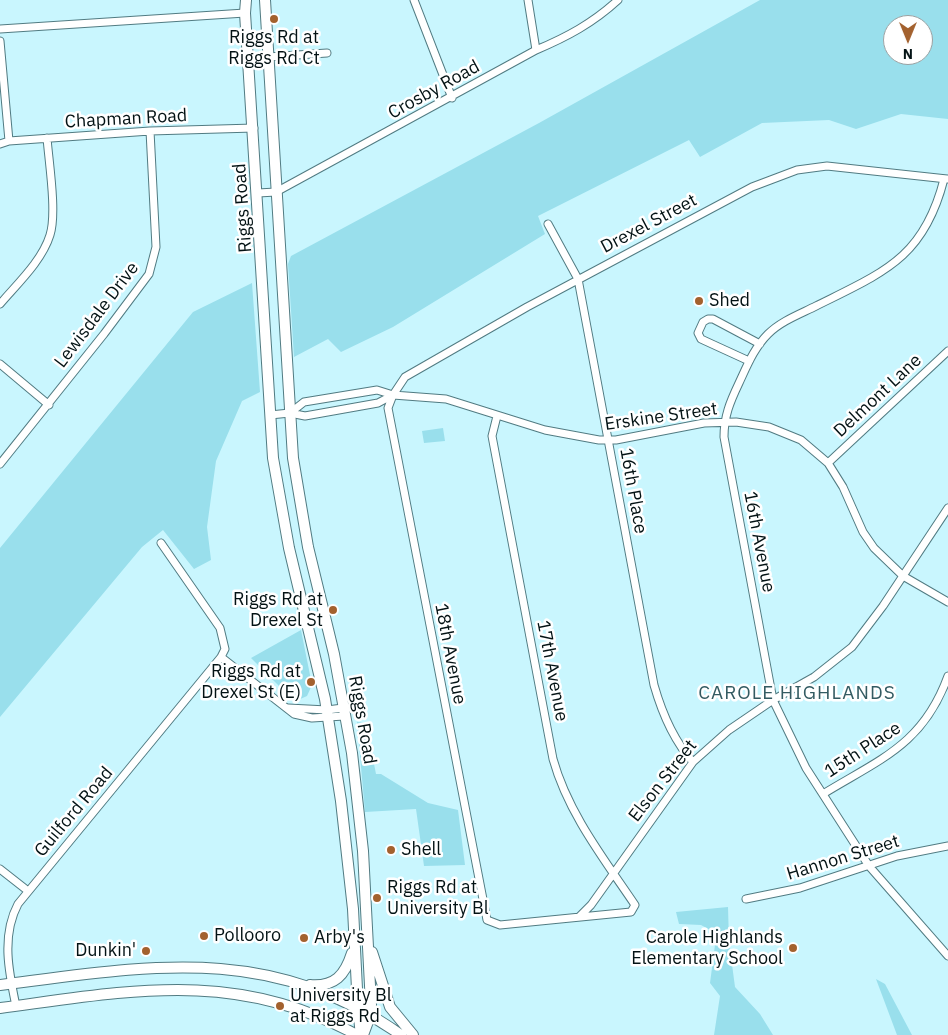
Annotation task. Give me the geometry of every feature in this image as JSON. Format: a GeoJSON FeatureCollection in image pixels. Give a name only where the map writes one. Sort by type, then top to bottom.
{"type":"FeatureCollection","features":[{"type":"Feature","properties":{"kind":"main road","name":"Riggs Road"},"geometry":{"type":"LineString","coordinates":[[246,0],[245,13],[254,128],[270,415],[280,502],[327,715],[341,801],[352,909],[358,1009],[362,1035]]}},
{"type":"Feature","properties":{"kind":"main road","name":"Riggs Road"},"geometry":{"type":"LineString","coordinates":[[265,0],[295,482],[308,547],[334,654],[358,806],[367,933],[370,1016],[362,1035]]}},
{"type":"Feature","properties":{"kind":"main road"},"geometry":{"type":"LineString","coordinates":[[367,933],[390,1007],[413,1035]]}},
{"type":"Feature","properties":{"kind":"main road"},"geometry":{"type":"LineString","coordinates":[[0,985],[146,968],[193,966],[246,970],[313,985],[336,981],[347,969],[354,947]]}},
{"type":"Feature","properties":{"kind":"main road"},"geometry":{"type":"LineString","coordinates":[[294,982],[358,1009],[401,1035]]}},
{"type":"Feature","properties":{"kind":"main road"},"geometry":{"type":"LineString","coordinates":[[0,1008],[130,993],[188,989],[212,990],[235,992],[293,1007],[357,1035]]}},
{"type":"Feature","properties":{"kind":"street"},"geometry":{"type":"LineString","coordinates":[[414,0],[452,98]]}},
{"type":"Feature","properties":{"kind":"street"},"geometry":{"type":"LineString","coordinates":[[528,0],[536,50]]}},
{"type":"Feature","properties":{"kind":"street","name":"Crosby Road"},"geometry":{"type":"LineString","coordinates":[[258,193],[276,192],[452,98],[536,50],[580,30],[618,0]]}},
{"type":"Feature","properties":{"kind":"street"},"geometry":{"type":"LineString","coordinates":[[0,29],[245,13]]}},
{"type":"Feature","properties":{"kind":"street"},"geometry":{"type":"LineString","coordinates":[[0,41],[8,141]]}},
{"type":"Feature","properties":{"kind":"street"},"geometry":{"type":"LineString","coordinates":[[268,57],[327,53]]}},
{"type":"Feature","properties":{"kind":"street","name":"Chapman Road"},"geometry":{"type":"LineString","coordinates":[[0,144],[8,141],[150,131],[254,128]]}},
{"type":"Feature","properties":{"kind":"street","name":"Lewisdale Drive"},"geometry":{"type":"LineString","coordinates":[[0,464],[143,284],[152,266],[156,247],[150,131]]}},
{"type":"Feature","properties":{"kind":"street"},"geometry":{"type":"LineString","coordinates":[[0,304],[40,255],[50,235],[52,219],[47,138]]}},
{"type":"Feature","properties":{"kind":"street","name":"Drexel Street"},"geometry":{"type":"LineString","coordinates":[[393,395],[405,377],[578,279],[752,187],[797,170],[818,166],[946,179]]}},
{"type":"Feature","properties":{"kind":"street","name":"16th Avenue"},"geometry":{"type":"LineString","coordinates":[[946,179],[932,218],[901,259],[867,280],[778,326],[760,344],[749,361],[726,411],[724,437],[773,700],[798,751],[869,866],[948,956]]}},
{"type":"Feature","properties":{"kind":"street","name":"16th Place"},"geometry":{"type":"LineString","coordinates":[[548,224],[578,279],[654,685],[660,705],[676,740],[694,762]]}},
{"type":"Feature","properties":{"kind":"street"},"geometry":{"type":"LineString","coordinates":[[749,361],[701,339],[698,333],[700,327],[708,319],[713,319],[760,344]]}},
{"type":"Feature","properties":{"kind":"street","name":"Delmont Lane"},"geometry":{"type":"LineString","coordinates":[[828,462],[948,351]]}},
{"type":"Feature","properties":{"kind":"street"},"geometry":{"type":"LineString","coordinates":[[0,364],[49,404]]}},
{"type":"Feature","properties":{"kind":"street"},"geometry":{"type":"LineString","coordinates":[[290,413],[304,402],[377,390],[393,395]]}},
{"type":"Feature","properties":{"kind":"street"},"geometry":{"type":"LineString","coordinates":[[270,415],[290,413],[305,416],[378,403],[393,395]]}},
{"type":"Feature","properties":{"kind":"street","name":"Erskine Street"},"geometry":{"type":"LineString","coordinates":[[393,395],[446,400],[565,435],[609,441],[704,423],[756,424],[785,432],[813,449],[828,462],[843,488],[863,532],[874,548],[903,576],[948,602]]}},
{"type":"Feature","properties":{"kind":"street","name":"18th Avenue"},"geometry":{"type":"LineString","coordinates":[[393,395],[388,408],[487,920],[500,925],[580,917]]}},
{"type":"Feature","properties":{"kind":"street","name":"17th Avenue"},"geometry":{"type":"LineString","coordinates":[[498,416],[492,436],[553,759],[572,809],[635,905],[631,912],[580,917]]}},
{"type":"Feature","properties":{"kind":"street","name":"Elson Street"},"geometry":{"type":"LineString","coordinates":[[580,917],[694,762],[730,730],[773,700],[814,677],[852,647],[903,576],[948,508]]}},
{"type":"Feature","properties":{"kind":"street"},"geometry":{"type":"LineString","coordinates":[[161,543],[220,628],[225,649],[221,657],[288,708],[327,715],[343,712]]}},
{"type":"Feature","properties":{"kind":"street","name":"Guilford Road"},"geometry":{"type":"LineString","coordinates":[[16,1006],[11,984],[8,925],[18,904],[221,657]]}},
{"type":"Feature","properties":{"kind":"street","name":"15th Place"},"geometry":{"type":"LineString","coordinates":[[823,794],[906,743],[931,713],[948,676]]}},
{"type":"Feature","properties":{"kind":"street","name":"Hannon Street"},"geometry":{"type":"LineString","coordinates":[[746,899],[800,888],[905,854],[948,846]]}},
{"type":"Feature","properties":{"kind":"street"},"geometry":{"type":"LineString","coordinates":[[0,869],[28,891]]}},
{"type":"Feature","properties":{"kind":"shaded area"},"geometry":{"type":"Polygon","coordinates":[[[760,0],[948,0],[948,119],[901,114],[856,129],[829,120],[762,123],[700,157],[689,140],[538,216],[545,234],[393,327],[341,352],[328,339],[294,357],[288,264],[291,256],[539,123],[760,0]]]}},
{"type":"Feature","properties":{"kind":"shaded area"},"geometry":{"type":"Polygon","coordinates":[[[252,283],[260,392],[242,401],[216,461],[207,527],[211,560],[194,569],[163,530],[142,547],[0,717],[0,548],[193,312],[252,283]]]}},
{"type":"Feature","properties":{"kind":"shaded area"},"geometry":{"type":"Polygon","coordinates":[[[443,428],[445,441],[424,443],[422,431],[443,428]]]}},
{"type":"Feature","properties":{"kind":"shaded area"},"geometry":{"type":"Polygon","coordinates":[[[301,630],[312,685],[307,696],[298,700],[290,697],[251,658],[301,630]]]}},
{"type":"Feature","properties":{"kind":"shaded area"},"geometry":{"type":"Polygon","coordinates":[[[357,722],[366,723],[376,774],[381,774],[428,803],[458,810],[465,865],[424,866],[416,809],[365,812],[357,722]]]}},
{"type":"Feature","properties":{"kind":"shaded area"},"geometry":{"type":"Polygon","coordinates":[[[728,907],[729,942],[735,987],[760,1014],[773,1035],[714,1035],[720,996],[710,983],[715,945],[712,931],[701,925],[679,924],[676,912],[728,907]]]}},
{"type":"Feature","properties":{"kind":"shaded area"},"geometry":{"type":"Polygon","coordinates":[[[876,979],[885,984],[912,1035],[897,1035],[876,979]]]}},
{"type":"Feature","properties":{"kind":"place","name":"Riggs Rd at Riggs Rd Ct"},"geometry":{"type":"Point","coordinates":[274,19]}},
{"type":"Feature","properties":{"kind":"place","name":"Shed"},"geometry":{"type":"Point","coordinates":[699,301]}},
{"type":"Feature","properties":{"kind":"place","name":"Riggs Rd at Drexel St"},"geometry":{"type":"Point","coordinates":[333,610]}},
{"type":"Feature","properties":{"kind":"place","name":"Riggs Rd at Drexel St (E)"},"geometry":{"type":"Point","coordinates":[311,682]}},
{"type":"Feature","properties":{"kind":"place","name":"Shell"},"geometry":{"type":"Point","coordinates":[391,850]}},
{"type":"Feature","properties":{"kind":"place","name":"Riggs Rd at University Bl"},"geometry":{"type":"Point","coordinates":[377,898]}},
{"type":"Feature","properties":{"kind":"place","name":"Pollooro"},"geometry":{"type":"Point","coordinates":[204,936]}},
{"type":"Feature","properties":{"kind":"place","name":"Arby's"},"geometry":{"type":"Point","coordinates":[304,938]}},
{"type":"Feature","properties":{"kind":"place","name":"Carole Highlands Elementary School"},"geometry":{"type":"Point","coordinates":[793,948]}},
{"type":"Feature","properties":{"kind":"place","name":"Dunkin'"},"geometry":{"type":"Point","coordinates":[146,951]}},
{"type":"Feature","properties":{"kind":"place","name":"University Bl at Riggs Rd"},"geometry":{"type":"Point","coordinates":[280,1006]}},
{"type":"Feature","properties":{"kind":"district","name":"CAROLE HIGHLANDS"},"geometry":{"type":"Point","coordinates":[797,694]}}]}
